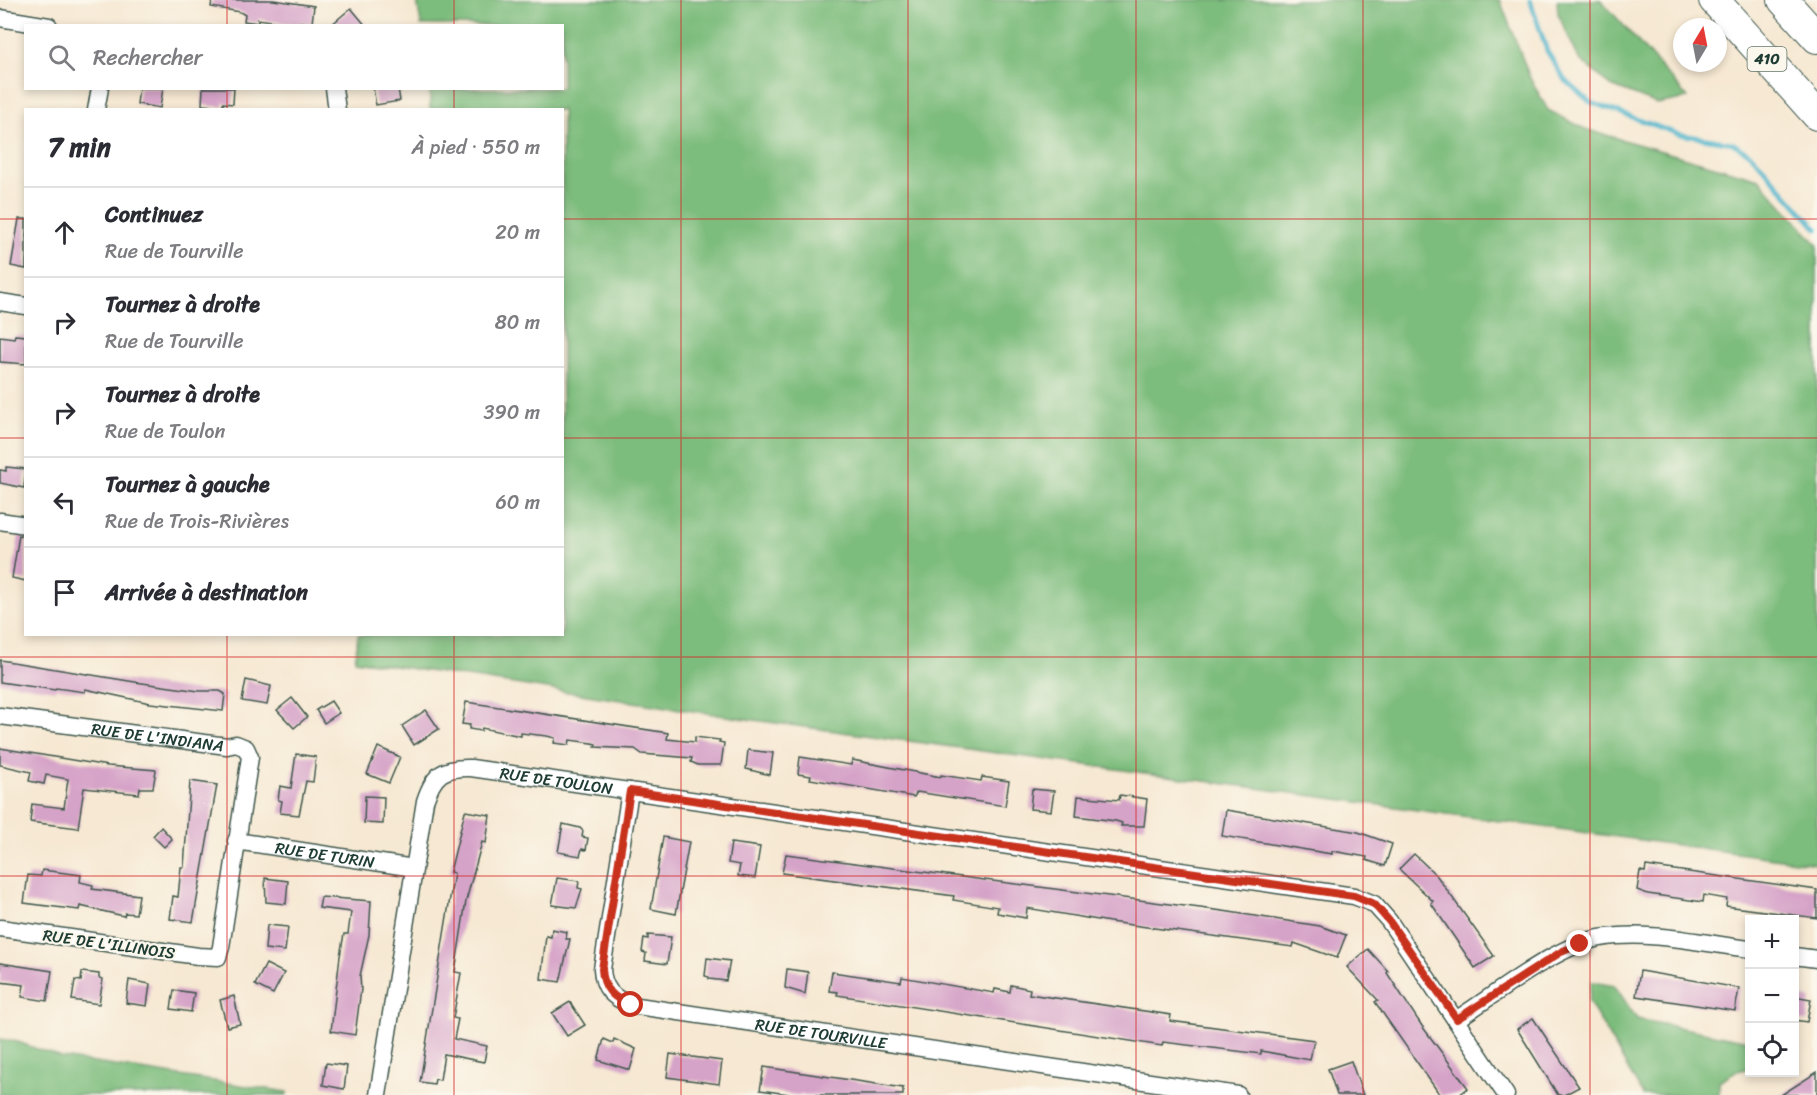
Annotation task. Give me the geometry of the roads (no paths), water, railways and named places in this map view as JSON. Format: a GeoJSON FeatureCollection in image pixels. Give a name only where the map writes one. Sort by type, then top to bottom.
{"type":"FeatureCollection","features":[{"type":"Feature","properties":{"kind":"highway","name":"410"},"geometry":{"type":"LineString","coordinates":[[1714,0],[1817,115]]}},
{"type":"Feature","properties":{"kind":"highway"},"geometry":{"type":"LineString","coordinates":[[1783,0],[1817,38]]}},
{"type":"Feature","properties":{"kind":"street"},"geometry":{"type":"LineString","coordinates":[[0,18],[37,24]]}},
{"type":"Feature","properties":{"kind":"street"},"geometry":{"type":"LineString","coordinates":[[96,108],[100,90]]}},
{"type":"Feature","properties":{"kind":"street"},"geometry":{"type":"LineString","coordinates":[[334,90],[337,108]]}},
{"type":"Feature","properties":{"kind":"street"},"geometry":{"type":"LineString","coordinates":[[0,302],[24,306]]}},
{"type":"Feature","properties":{"kind":"street"},"geometry":{"type":"LineString","coordinates":[[0,521],[24,525]]}},
{"type":"Feature","properties":{"kind":"street","name":"RUE DE L'INDIANA"},"geometry":{"type":"LineString","coordinates":[[0,716],[227,746],[236,744],[246,748],[250,757],[218,957]]}},
{"type":"Feature","properties":{"kind":"street","name":"RUE DE TOULON"},"geometry":{"type":"LineString","coordinates":[[378,1095],[425,801],[430,785],[441,773],[453,767],[1354,896],[1374,904],[1389,921],[1506,1095]]}},
{"type":"Feature","properties":{"kind":"street","name":"RUE DE TOURVILLE"},"geometry":{"type":"LineString","coordinates":[[630,791],[602,969],[608,991],[618,1000],[643,1006],[1238,1095]]}},
{"type":"Feature","properties":{"kind":"street","name":"RUE DE TURIN"},"geometry":{"type":"LineString","coordinates":[[236,841],[414,868]]}},
{"type":"Feature","properties":{"kind":"street","name":"RUE DE L'ILLINOIS"},"geometry":{"type":"LineString","coordinates":[[0,928],[208,958],[218,957]]}},
{"type":"Feature","properties":{"kind":"street"},"geometry":{"type":"LineString","coordinates":[[1457,1019],[1561,952],[1598,938],[1657,937],[1745,949]]}},
{"type":"Feature","properties":{"kind":"street"},"geometry":{"type":"LineString","coordinates":[[1799,957],[1817,959]]}},
{"type":"Feature","properties":{"kind":"waterway"},"geometry":{"type":"LineString","coordinates":[[1530,0],[1547,51],[1564,79],[1590,102],[1678,134],[1732,143],[1752,155],[1817,229]]}}]}
